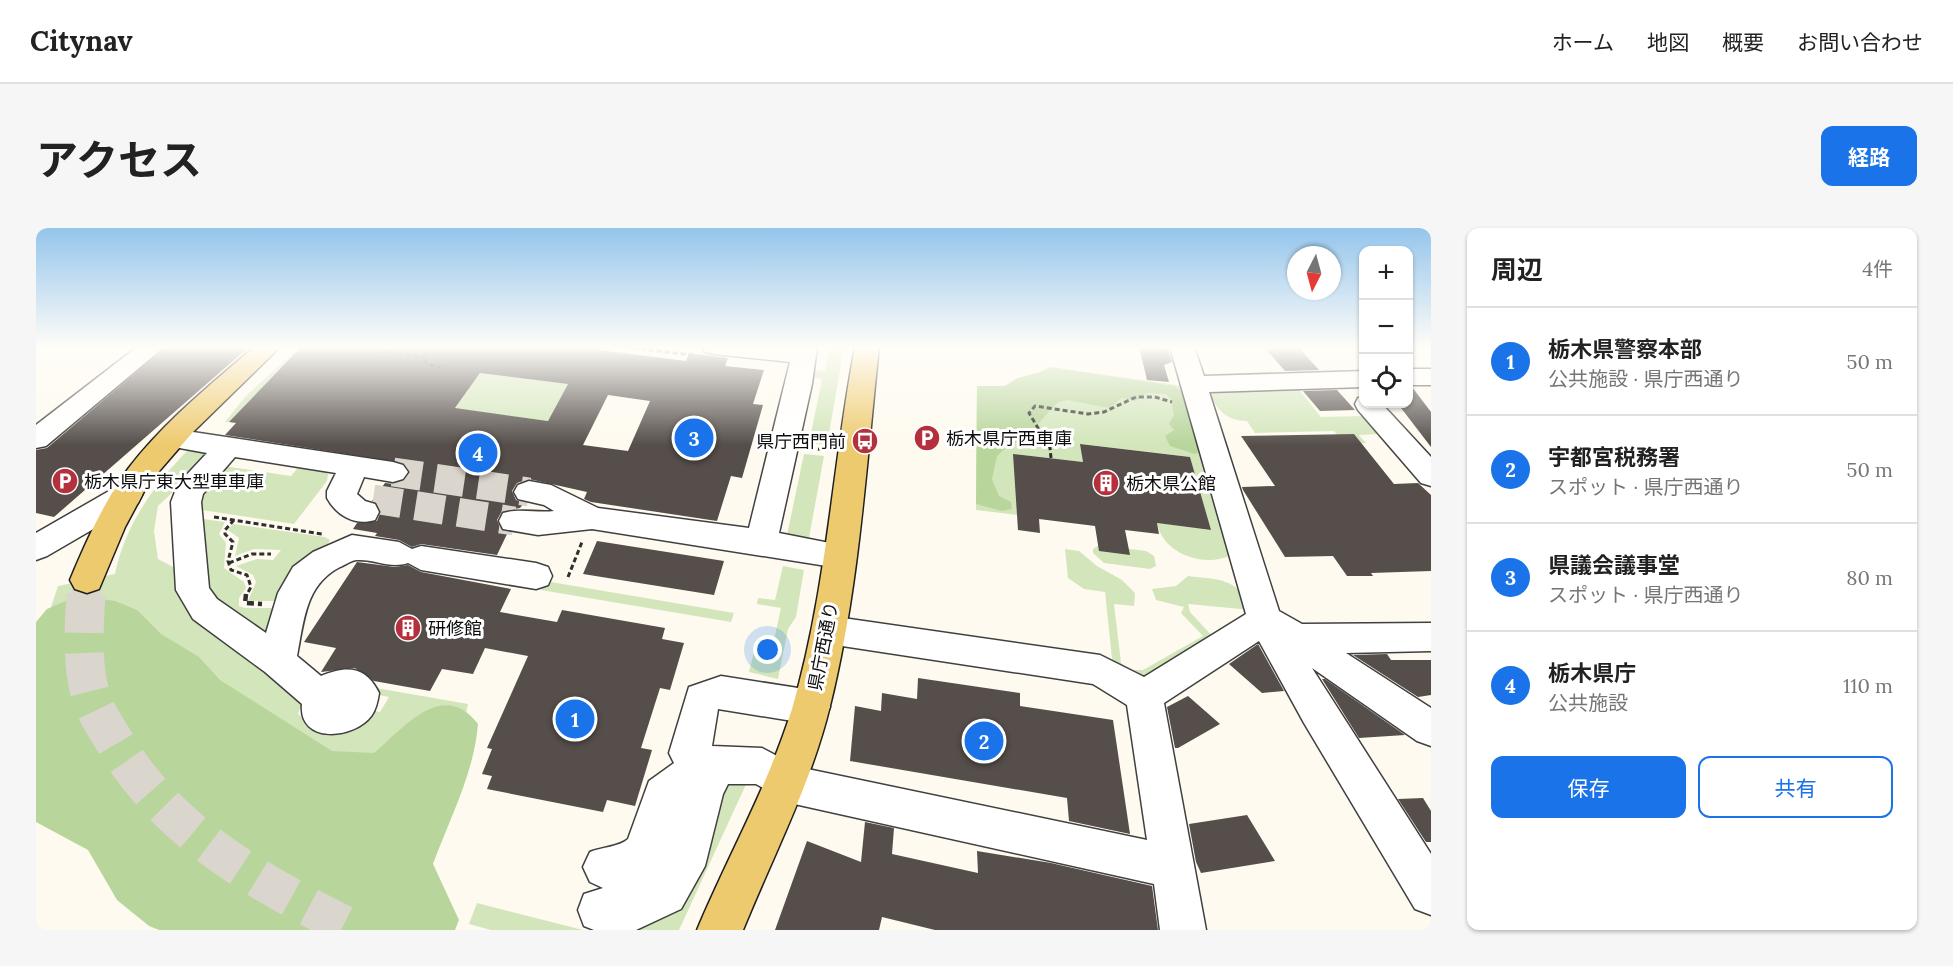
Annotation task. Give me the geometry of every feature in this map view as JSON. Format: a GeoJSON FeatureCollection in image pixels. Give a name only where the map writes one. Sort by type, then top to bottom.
{"type":"FeatureCollection","features":[{"type":"Feature","properties":{"kind":"main road"},"geometry":{"type":"LineString","coordinates":[[87,580],[107,528],[139,475],[173,438],[234,380]]}},
{"type":"Feature","properties":{"kind":"main road","name":"県庁西通り"},"geometry":{"type":"LineString","coordinates":[[720,930],[785,781],[811,707],[829,630],[863,380]]}},
{"type":"Feature","properties":{"kind":"street"},"geometry":{"type":"LineString","coordinates":[[36,439],[111,380]]}},
{"type":"Feature","properties":{"kind":"street"},"geometry":{"type":"LineString","coordinates":[[761,542],[800,380]]}},
{"type":"Feature","properties":{"kind":"street"},"geometry":{"type":"LineString","coordinates":[[1183,380],[1184,395],[1265,620],[1317,711],[1431,893]]}},
{"type":"Feature","properties":{"kind":"street"},"geometry":{"type":"LineString","coordinates":[[1184,395],[1347,380]]}},
{"type":"Feature","properties":{"kind":"street"},"geometry":{"type":"LineString","coordinates":[[1372,408],[1431,476]]}},
{"type":"Feature","properties":{"kind":"street"},"geometry":{"type":"LineString","coordinates":[[173,438],[229,446],[353,471],[393,472]]}},
{"type":"Feature","properties":{"kind":"street"},"geometry":{"type":"LineString","coordinates":[[229,446],[189,491],[186,502],[193,590],[205,609],[278,661],[321,698]]}},
{"type":"Feature","properties":{"kind":"street"},"geometry":{"type":"LineString","coordinates":[[353,471],[342,491],[342,498],[354,509],[369,506]]}},
{"type":"Feature","properties":{"kind":"street"},"geometry":{"type":"LineString","coordinates":[[529,492],[551,496],[592,518]]}},
{"type":"Feature","properties":{"kind":"street"},"geometry":{"type":"LineString","coordinates":[[36,548],[127,495]]}},
{"type":"Feature","properties":{"kind":"street"},"geometry":{"type":"LineString","coordinates":[[510,528],[520,538],[539,534],[560,523],[592,518],[761,542],[839,556]]}},
{"type":"Feature","properties":{"kind":"street"},"geometry":{"type":"LineString","coordinates":[[278,661],[290,603],[305,576],[324,561],[351,547],[552,577]]}},
{"type":"Feature","properties":{"kind":"street"},"geometry":{"type":"LineString","coordinates":[[1265,620],[1431,729]]}},
{"type":"Feature","properties":{"kind":"street"},"geometry":{"type":"LineString","coordinates":[[1144,696],[1265,620]]}},
{"type":"Feature","properties":{"kind":"street"},"geometry":{"type":"LineString","coordinates":[[829,630],[1100,670],[1144,696]]}},
{"type":"Feature","properties":{"kind":"street"},"geometry":{"type":"LineString","coordinates":[[1297,639],[1431,637]]}},
{"type":"Feature","properties":{"kind":"street"},"geometry":{"type":"LineString","coordinates":[[811,707],[721,692],[702,698],[689,753],[702,762],[717,766],[762,766],[785,781],[1172,867]]}},
{"type":"Feature","properties":{"kind":"street"},"geometry":{"type":"LineString","coordinates":[[1144,696],[1183,930]]}},
{"type":"Feature","properties":{"kind":"street"},"geometry":{"type":"LineString","coordinates":[[604,867],[631,865],[645,852],[663,795],[684,778],[717,766]]}},
{"type":"Feature","properties":{"kind":"street"},"geometry":{"type":"LineString","coordinates":[[600,910],[635,908],[665,892],[683,866],[704,790],[717,766]]}},
{"type":"Feature","properties":{"kind":"path"},"geometry":{"type":"LineString","coordinates":[[1051,458],[1050,448],[1029,413],[1035,406],[1055,407],[1074,413],[1097,414],[1116,408],[1134,397],[1165,399],[1184,395]]}},
{"type":"Feature","properties":{"kind":"path"},"geometry":{"type":"LineString","coordinates":[[186,512],[330,535],[351,547]]}},
{"type":"Feature","properties":{"kind":"path"},"geometry":{"type":"LineString","coordinates":[[552,577],[592,518]]}},
{"type":"Feature","properties":{"kind":"path"},"geometry":{"type":"LineString","coordinates":[[234,520],[225,530],[225,534],[233,542],[229,563],[231,570],[248,576],[250,581],[251,587],[246,594],[245,603],[290,603]]}},
{"type":"Feature","properties":{"kind":"path"},"geometry":{"type":"LineString","coordinates":[[229,563],[252,554],[271,554]]}},
{"type":"Feature","properties":{"kind":"green space"},"geometry":{"type":"Polygon","coordinates":[[[264,380],[270,380],[229,422],[225,422],[246,396],[264,380]]]}},
{"type":"Feature","properties":{"kind":"green space"},"geometry":{"type":"Polygon","coordinates":[[[475,380],[534,380],[568,384],[548,421],[455,409],[475,380]]]}},
{"type":"Feature","properties":{"kind":"green space"},"geometry":{"type":"Polygon","coordinates":[[[822,380],[838,380],[827,445],[809,443],[822,380]]]}},
{"type":"Feature","properties":{"kind":"green space"},"geometry":{"type":"Polygon","coordinates":[[[1015,380],[1140,380],[1184,386],[1233,554],[1211,560],[1188,556],[1177,551],[1161,534],[1157,523],[1210,530],[1190,457],[1081,444],[1083,462],[1014,454],[1018,515],[976,510],[977,386],[1005,386],[1015,380]]]}},
{"type":"Feature","properties":{"kind":"green space"},"geometry":{"type":"Polygon","coordinates":[[[1015,380],[1133,380],[1174,386],[1185,393],[1203,451],[1195,454],[1170,446],[1165,436],[1174,430],[1169,424],[1174,415],[1171,399],[1166,394],[1147,393],[1136,401],[1121,398],[1110,408],[1067,400],[1057,403],[1028,435],[1021,441],[1010,444],[997,456],[992,479],[999,496],[1011,502],[1012,509],[1002,511],[976,504],[977,386],[1005,386],[1015,380]]]}},
{"type":"Feature","properties":{"kind":"green space"},"geometry":{"type":"Polygon","coordinates":[[[1295,385],[1321,417],[1363,416],[1378,434],[1359,435],[1366,443],[1345,444],[1334,431],[1255,433],[1247,421],[1233,419],[1223,413],[1208,392],[1219,387],[1295,385]]]}},
{"type":"Feature","properties":{"kind":"green space"},"geometry":{"type":"Polygon","coordinates":[[[190,448],[207,451],[209,458],[158,506],[154,531],[158,559],[177,569],[305,697],[298,714],[324,729],[339,730],[357,725],[367,720],[364,710],[380,712],[389,697],[373,694],[376,688],[468,704],[460,740],[370,768],[259,734],[51,607],[58,586],[115,574],[126,539],[143,506],[177,461],[190,448]]]}},
{"type":"Feature","properties":{"kind":"green space"},"geometry":{"type":"Polygon","coordinates":[[[804,454],[824,456],[809,538],[787,535],[804,454]]]}},
{"type":"Feature","properties":{"kind":"green space"},"geometry":{"type":"Polygon","coordinates":[[[300,465],[323,469],[328,474],[327,481],[294,524],[195,509],[198,493],[223,466],[291,476],[300,465]]]}},
{"type":"Feature","properties":{"kind":"green space"},"geometry":{"type":"Polygon","coordinates":[[[196,518],[225,522],[219,534],[226,543],[224,568],[244,582],[246,588],[239,598],[239,606],[281,608],[269,644],[207,595],[196,518]]]}},
{"type":"Feature","properties":{"kind":"green space"},"geometry":{"type":"Polygon","coordinates":[[[233,524],[325,537],[330,540],[322,554],[281,601],[248,601],[256,582],[253,575],[236,566],[257,559],[273,560],[281,550],[254,549],[235,556],[239,538],[228,530],[233,524]]]}},
{"type":"Feature","properties":{"kind":"green space"},"geometry":{"type":"Polygon","coordinates":[[[1099,545],[1146,551],[1154,556],[1156,566],[1150,569],[1104,563],[1093,553],[1093,549],[1099,545]]]}},
{"type":"Feature","properties":{"kind":"green space"},"geometry":{"type":"Polygon","coordinates":[[[1065,549],[1079,551],[1097,566],[1122,580],[1135,593],[1134,606],[1114,604],[1121,663],[1128,670],[1143,670],[1203,636],[1181,613],[1184,607],[1156,600],[1152,589],[1176,586],[1188,576],[1218,580],[1240,591],[1251,610],[1188,604],[1190,612],[1214,638],[1145,679],[1113,668],[1105,592],[1084,589],[1068,578],[1065,549]]]}},
{"type":"Feature","properties":{"kind":"green space"},"geometry":{"type":"Polygon","coordinates":[[[783,566],[804,570],[796,617],[788,629],[778,679],[749,672],[754,652],[771,654],[781,608],[757,604],[758,598],[775,600],[783,566]]]}},
{"type":"Feature","properties":{"kind":"green space"},"geometry":{"type":"Polygon","coordinates":[[[545,581],[734,613],[731,622],[541,590],[545,581]]]}},
{"type":"Feature","properties":{"kind":"green space"},"geometry":{"type":"Polygon","coordinates":[[[77,596],[115,601],[137,610],[161,634],[199,657],[220,680],[332,751],[374,753],[424,712],[437,706],[451,706],[464,711],[478,724],[476,742],[466,778],[433,864],[459,920],[455,930],[159,930],[149,926],[117,900],[88,850],[36,822],[36,622],[47,609],[77,596]]]}},
{"type":"Feature","properties":{"kind":"green space"},"geometry":{"type":"Polygon","coordinates":[[[735,779],[748,780],[679,930],[628,930],[723,788],[735,779]]]}},
{"type":"Feature","properties":{"kind":"green space"},"geometry":{"type":"Polygon","coordinates":[[[477,903],[583,930],[491,930],[469,924],[477,903]]]}},
{"type":"Feature","properties":{"kind":"building","name":"栃木県庁東大型車車庫"},"geometry":{"type":"Polygon","coordinates":[[[127,380],[211,380],[54,517],[36,513],[36,450],[47,448],[127,380]]]}},
{"type":"Feature","properties":{"kind":"building"},"geometry":{"type":"Polygon","coordinates":[[[270,380],[475,380],[455,408],[548,421],[568,384],[534,380],[761,380],[753,404],[763,405],[742,478],[731,476],[717,521],[591,502],[584,499],[587,492],[529,479],[517,483],[512,491],[516,500],[524,503],[520,508],[502,511],[497,520],[501,530],[508,532],[497,555],[421,544],[412,547],[399,540],[375,536],[377,533],[353,529],[357,523],[377,521],[381,511],[377,503],[372,501],[385,483],[394,484],[405,480],[410,472],[404,463],[225,435],[236,423],[229,422],[270,380]],[[608,395],[583,445],[628,451],[650,401],[608,395]]]}},
{"type":"Feature","properties":{"kind":"building"},"geometry":{"type":"Polygon","coordinates":[[[1147,380],[1168,380],[1169,382],[1147,380]]]}},
{"type":"Feature","properties":{"kind":"building"},"geometry":{"type":"Polygon","coordinates":[[[1413,388],[1431,412],[1431,447],[1401,408],[1413,408],[1413,388]]]}},
{"type":"Feature","properties":{"kind":"building"},"geometry":{"type":"Polygon","coordinates":[[[1337,390],[1355,410],[1320,411],[1303,391],[1337,390]]]}},
{"type":"Feature","properties":{"kind":"building"},"geometry":{"type":"Polygon","coordinates":[[[1354,434],[1394,484],[1418,483],[1431,495],[1431,571],[1347,576],[1333,556],[1285,557],[1243,490],[1242,487],[1275,486],[1241,436],[1354,434]]]}},
{"type":"Feature","properties":{"kind":"building","name":"栃木県公館"},"geometry":{"type":"Polygon","coordinates":[[[1080,444],[1190,457],[1211,530],[1157,523],[1159,534],[1125,530],[1130,555],[1099,551],[1095,526],[1039,519],[1040,533],[1018,530],[1013,454],[1083,462],[1080,444]]]}},
{"type":"Feature","properties":{"kind":"building"},"geometry":{"type":"Polygon","coordinates":[[[597,541],[724,561],[714,595],[583,574],[597,541]]]}},
{"type":"Feature","properties":{"kind":"building"},"geometry":{"type":"Polygon","coordinates":[[[357,562],[395,567],[408,565],[421,572],[511,589],[500,612],[557,622],[562,610],[665,628],[662,639],[684,643],[670,690],[660,688],[641,748],[652,750],[635,806],[607,800],[603,812],[487,789],[492,776],[482,774],[492,749],[487,748],[528,656],[485,648],[473,674],[442,669],[430,691],[374,681],[355,668],[321,672],[336,648],[304,642],[357,562]]]}},
{"type":"Feature","properties":{"kind":"building"},"geometry":{"type":"Polygon","coordinates":[[[1258,644],[1284,691],[1262,693],[1229,664],[1258,644]]]}},
{"type":"Feature","properties":{"kind":"building"},"geometry":{"type":"Polygon","coordinates":[[[1387,654],[1391,660],[1431,660],[1431,695],[1418,697],[1353,655],[1387,654]]]}},
{"type":"Feature","properties":{"kind":"building"},"geometry":{"type":"Polygon","coordinates":[[[918,678],[1020,693],[1020,706],[1113,720],[1130,834],[1069,821],[1067,798],[850,761],[855,706],[881,711],[882,693],[917,699],[918,678]]]}},
{"type":"Feature","properties":{"kind":"building"},"geometry":{"type":"Polygon","coordinates":[[[1322,679],[1325,679],[1405,735],[1359,738],[1322,679]]]}},
{"type":"Feature","properties":{"kind":"building"},"geometry":{"type":"Polygon","coordinates":[[[1188,696],[1220,724],[1175,748],[1167,707],[1188,696]]]}},
{"type":"Feature","properties":{"kind":"building"},"geometry":{"type":"Polygon","coordinates":[[[1423,798],[1431,811],[1431,842],[1426,842],[1398,799],[1423,798]]]}},
{"type":"Feature","properties":{"kind":"building"},"geometry":{"type":"Polygon","coordinates":[[[1247,815],[1275,861],[1201,873],[1196,862],[1189,824],[1247,815]]]}},
{"type":"Feature","properties":{"kind":"building"},"geometry":{"type":"Polygon","coordinates":[[[865,822],[894,828],[892,854],[978,873],[977,851],[1051,863],[1152,886],[1158,930],[935,930],[882,917],[879,930],[775,930],[807,841],[861,862],[865,822]]]}},
{"type":"Feature","properties":{"kind":"tunnel"},"geometry":{"type":"LineString","coordinates":[[393,472],[529,492]]}},
{"type":"Feature","properties":{"kind":"tunnel"},"geometry":{"type":"LineString","coordinates":[[373,499],[514,521]]}},
{"type":"Feature","properties":{"kind":"tunnel"},"geometry":{"type":"LineString","coordinates":[[86,596],[87,580]]}},
{"type":"Feature","properties":{"kind":"tunnel"},"geometry":{"type":"LineString","coordinates":[[86,594],[84,649],[89,690],[101,720],[139,778],[165,807],[222,855],[286,895],[354,930]]}},
{"type":"Feature","properties":{"kind":"place","name":"県議会議事堂"},"geometry":{"type":"Point","coordinates":[694,438]}},
{"type":"Feature","properties":{"kind":"place","name":"栃木県庁西車庫"},"geometry":{"type":"Point","coordinates":[927,438]}},
{"type":"Feature","properties":{"kind":"place","name":"県庁西門前"},"geometry":{"type":"Point","coordinates":[865,441]}},
{"type":"Feature","properties":{"kind":"place","name":"栃木県庁"},"geometry":{"type":"Point","coordinates":[478,453]}},
{"type":"Feature","properties":{"kind":"place","name":"栃木県庁東大型車車庫"},"geometry":{"type":"Point","coordinates":[65,481]}},
{"type":"Feature","properties":{"kind":"place","name":"栃木県公館"},"geometry":{"type":"Point","coordinates":[1106,483]}},
{"type":"Feature","properties":{"kind":"place","name":"研修館"},"geometry":{"type":"Point","coordinates":[408,628]}},
{"type":"Feature","properties":{"kind":"place","name":"栃木県警察本部"},"geometry":{"type":"Point","coordinates":[575,719]}},
{"type":"Feature","properties":{"kind":"place","name":"宇都宮税務署"},"geometry":{"type":"Point","coordinates":[984,741]}}]}
